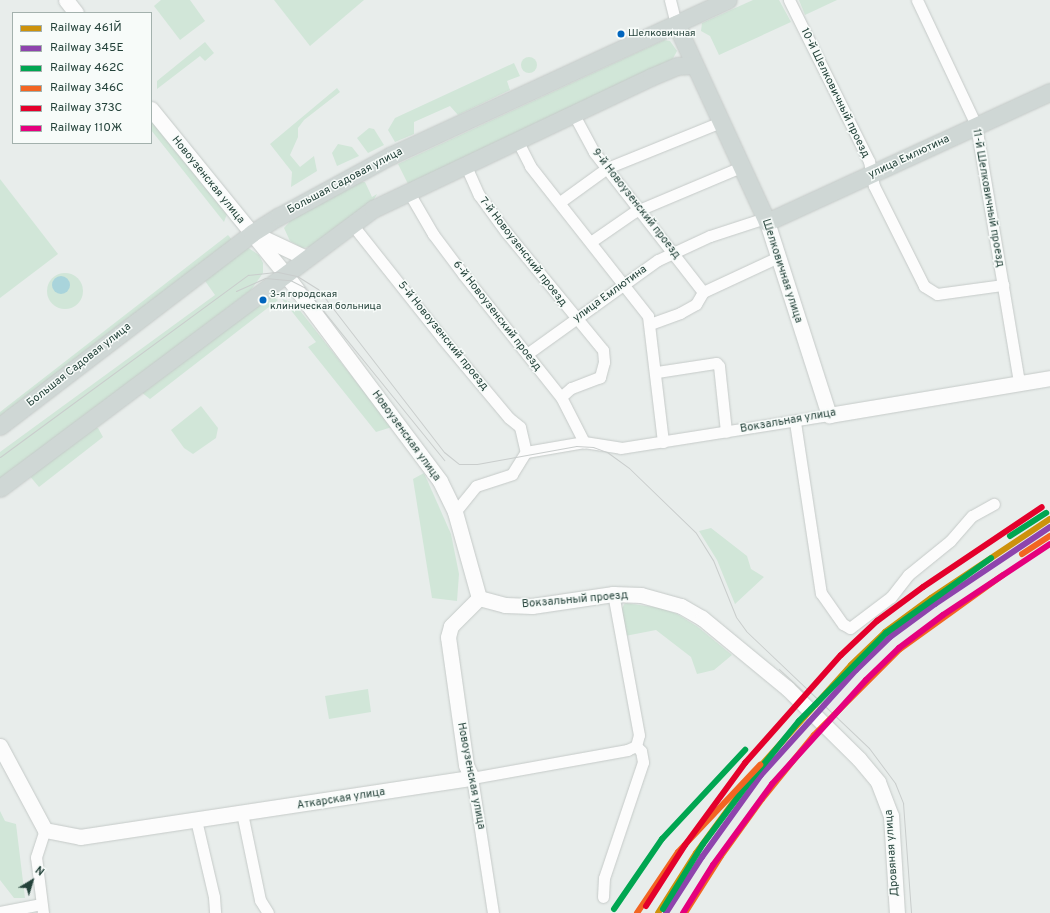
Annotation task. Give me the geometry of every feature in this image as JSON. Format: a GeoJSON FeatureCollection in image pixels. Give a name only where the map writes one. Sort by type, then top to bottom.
{"type":"FeatureCollection","features":[{"type":"Feature","properties":{"kind":"main road"},"geometry":{"type":"LineString","coordinates":[[66,0],[75,12]]}},
{"type":"Feature","properties":{"kind":"main road","name":"Большая Садовая улица"},"geometry":{"type":"LineString","coordinates":[[0,426],[252,233],[369,167],[728,0]]}},
{"type":"Feature","properties":{"kind":"main road","name":"Шелковичная улица"},"geometry":{"type":"LineString","coordinates":[[676,24],[766,220],[829,415]]}},
{"type":"Feature","properties":{"kind":"main road"},"geometry":{"type":"LineString","coordinates":[[0,488],[286,275],[351,223],[408,191],[573,113],[677,66],[694,65]]}},
{"type":"Feature","properties":{"kind":"main road","name":"улица Емлютина"},"geometry":{"type":"LineString","coordinates":[[766,220],[871,174],[1050,92]]}},
{"type":"Feature","properties":{"kind":"main road","name":"Новоузенская улица"},"geometry":{"type":"LineString","coordinates":[[152,110],[286,275],[425,458],[455,512],[479,598],[451,626],[448,637],[466,765],[472,778]]}},
{"type":"Feature","properties":{"kind":"main road"},"geometry":{"type":"LineString","coordinates":[[252,233],[306,258]]}},
{"type":"Feature","properties":{"kind":"main road","name":"Вокзальная улица"},"geometry":{"type":"LineString","coordinates":[[829,415],[1050,378]]}},
{"type":"Feature","properties":{"kind":"main road","name":"Вокзальный проезд"},"geometry":{"type":"LineString","coordinates":[[479,598],[505,605],[532,606],[613,594],[641,595],[681,606],[732,641],[787,688]]}},
{"type":"Feature","properties":{"kind":"main road","name":"Дровяная улица"},"geometry":{"type":"LineString","coordinates":[[787,688],[859,759],[878,782],[889,804],[897,913]]}},
{"type":"Feature","properties":{"kind":"main road"},"geometry":{"type":"LineString","coordinates":[[0,746],[45,830]]}},
{"type":"Feature","properties":{"kind":"main road","name":"Аткарская улица"},"geometry":{"type":"LineString","coordinates":[[45,830],[80,837],[472,778]]}},
{"type":"Feature","properties":{"kind":"street"},"geometry":{"type":"LineString","coordinates":[[670,0],[676,24]]}},
{"type":"Feature","properties":{"kind":"street","name":"10-й Шелковичный проезд"},"geometry":{"type":"LineString","coordinates":[[789,0],[869,161],[877,194],[924,286],[929,292],[937,294],[1003,286]]}},
{"type":"Feature","properties":{"kind":"street","name":"11-й Шелковичный проезд"},"geometry":{"type":"LineString","coordinates":[[917,0],[976,126],[1019,383]]}},
{"type":"Feature","properties":{"kind":"street","name":"9-й Новоузенский проезд"},"geometry":{"type":"LineString","coordinates":[[573,113],[594,152],[640,209],[672,254],[703,292]]}},
{"type":"Feature","properties":{"kind":"street"},"geometry":{"type":"LineString","coordinates":[[560,202],[607,168],[721,122]]}},
{"type":"Feature","properties":{"kind":"street"},"geometry":{"type":"LineString","coordinates":[[517,140],[530,166],[592,242],[648,316],[657,372],[663,442]]}},
{"type":"Feature","properties":{"kind":"street","name":"7-й Новоузенский проезд"},"geometry":{"type":"LineString","coordinates":[[465,164],[479,196],[576,320],[603,350],[604,362],[600,377],[571,388],[561,397]]}},
{"type":"Feature","properties":{"kind":"street"},"geometry":{"type":"LineString","coordinates":[[592,242],[640,209],[741,167]]}},
{"type":"Feature","properties":{"kind":"street","name":"6-й Новоузенский проезд"},"geometry":{"type":"LineString","coordinates":[[408,191],[438,240],[561,397],[584,442]]}},
{"type":"Feature","properties":{"kind":"street","name":"улица Емлютина"},"geometry":{"type":"LineString","coordinates":[[527,354],[576,320],[623,282],[672,254],[710,236],[766,220]]}},
{"type":"Feature","properties":{"kind":"street","name":"5-й Новоузенский проезд"},"geometry":{"type":"LineString","coordinates":[[351,223],[446,343],[509,418],[520,427],[526,452]]}},
{"type":"Feature","properties":{"kind":"street"},"geometry":{"type":"LineString","coordinates":[[650,324],[696,304],[703,292],[778,257]]}},
{"type":"Feature","properties":{"kind":"street"},"geometry":{"type":"LineString","coordinates":[[657,372],[716,363],[719,366],[726,432]]}},
{"type":"Feature","properties":{"kind":"street","name":"Вокзальная улица"},"geometry":{"type":"LineString","coordinates":[[526,452],[584,442],[621,448],[795,422],[829,415]]}},
{"type":"Feature","properties":{"kind":"street"},"geometry":{"type":"LineString","coordinates":[[795,422],[821,594],[843,624],[850,628],[891,597],[908,575],[950,541],[972,516],[994,504]]}},
{"type":"Feature","properties":{"kind":"street"},"geometry":{"type":"LineString","coordinates":[[455,512],[476,486],[512,474],[526,452]]}},
{"type":"Feature","properties":{"kind":"street"},"geometry":{"type":"LineString","coordinates":[[603,897],[604,878],[642,762],[641,751],[636,746],[639,735],[613,594]]}},
{"type":"Feature","properties":{"kind":"street","name":"Аткарская улица"},"geometry":{"type":"LineString","coordinates":[[472,778],[627,750],[636,746]]}},
{"type":"Feature","properties":{"kind":"street","name":"Новоузенская улица"},"geometry":{"type":"LineString","coordinates":[[472,778],[493,913]]}},
{"type":"Feature","properties":{"kind":"street"},"geometry":{"type":"LineString","coordinates":[[242,813],[260,900],[268,913]]}},
{"type":"Feature","properties":{"kind":"street"},"geometry":{"type":"LineString","coordinates":[[196,820],[214,897],[215,913]]}},
{"type":"Feature","properties":{"kind":"street"},"geometry":{"type":"LineString","coordinates":[[0,912],[42,908],[36,857],[45,830]]}},
{"type":"Feature","properties":{"kind":"green space"},"geometry":{"type":"Polygon","coordinates":[[[161,0],[190,0],[205,21],[180,40],[154,6],[161,0]]]}},
{"type":"Feature","properties":{"kind":"green space"},"geometry":{"type":"Polygon","coordinates":[[[274,0],[364,0],[310,46],[274,0]]]}},
{"type":"Feature","properties":{"kind":"green space"},"geometry":{"type":"Polygon","coordinates":[[[753,0],[779,0],[791,22],[719,55],[710,36],[701,31],[702,23],[753,0]]]}},
{"type":"Feature","properties":{"kind":"green space"},"geometry":{"type":"Polygon","coordinates":[[[799,0],[837,0],[805,15],[799,0]]]}},
{"type":"Feature","properties":{"kind":"green space"},"geometry":{"type":"Polygon","coordinates":[[[664,40],[670,41],[677,51],[671,62],[408,184],[398,164],[664,40]]]}},
{"type":"Feature","properties":{"kind":"green space"},"geometry":{"type":"Polygon","coordinates":[[[205,42],[214,53],[205,61],[200,56],[157,89],[157,81],[205,42]]]}},
{"type":"Feature","properties":{"kind":"green space"},"geometry":{"type":"Polygon","coordinates":[[[529,57],[535,59],[537,65],[535,71],[529,73],[523,71],[521,65],[523,59],[529,57]]]}},
{"type":"Feature","properties":{"kind":"green space"},"geometry":{"type":"Polygon","coordinates":[[[514,63],[520,76],[507,81],[510,90],[458,115],[450,106],[414,122],[414,134],[395,142],[388,130],[395,118],[514,63]]]}},
{"type":"Feature","properties":{"kind":"green space"},"geometry":{"type":"Polygon","coordinates":[[[337,88],[340,92],[304,120],[298,128],[298,137],[290,155],[300,167],[314,156],[317,171],[291,187],[292,172],[270,144],[337,88]]]}},
{"type":"Feature","properties":{"kind":"green space"},"geometry":{"type":"Polygon","coordinates":[[[152,118],[227,214],[224,222],[152,131],[152,118]]]}},
{"type":"Feature","properties":{"kind":"green space"},"geometry":{"type":"Polygon","coordinates":[[[369,128],[374,129],[384,145],[368,153],[357,138],[369,128]]]}},
{"type":"Feature","properties":{"kind":"green space"},"geometry":{"type":"Polygon","coordinates":[[[338,144],[352,147],[359,156],[337,166],[332,153],[338,144]]]}},
{"type":"Feature","properties":{"kind":"green space"},"geometry":{"type":"Polygon","coordinates":[[[0,179],[58,254],[0,298],[0,179]]]}},
{"type":"Feature","properties":{"kind":"green space"},"geometry":{"type":"Polygon","coordinates":[[[359,182],[365,182],[372,197],[377,194],[372,203],[311,247],[302,248],[290,241],[284,228],[291,220],[359,182]]]}},
{"type":"Feature","properties":{"kind":"green space"},"geometry":{"type":"Polygon","coordinates":[[[228,235],[233,241],[0,422],[0,412],[228,235]]]}},
{"type":"Feature","properties":{"kind":"green space"},"geometry":{"type":"Polygon","coordinates":[[[247,247],[259,255],[263,263],[263,273],[251,290],[0,481],[0,452],[215,295],[203,278],[247,247]]]}},
{"type":"Feature","properties":{"kind":"green space"},"geometry":{"type":"Polygon","coordinates":[[[69,273],[78,278],[82,284],[82,298],[78,304],[69,309],[61,309],[52,304],[48,298],[47,287],[52,278],[58,274],[69,273]]]}},
{"type":"Feature","properties":{"kind":"green space"},"geometry":{"type":"Polygon","coordinates":[[[268,294],[278,300],[150,399],[141,392],[268,294]]]}},
{"type":"Feature","properties":{"kind":"green space"},"geometry":{"type":"Polygon","coordinates":[[[282,299],[294,303],[392,427],[376,432],[308,347],[316,342],[282,299]]]}},
{"type":"Feature","properties":{"kind":"green space"},"geometry":{"type":"Polygon","coordinates":[[[201,406],[218,428],[216,438],[193,454],[184,448],[171,430],[201,406]]]}},
{"type":"Feature","properties":{"kind":"green space"},"geometry":{"type":"Polygon","coordinates":[[[91,426],[98,428],[103,437],[39,487],[28,474],[91,426]]]}},
{"type":"Feature","properties":{"kind":"green space"},"geometry":{"type":"Polygon","coordinates":[[[424,473],[451,534],[459,574],[457,601],[432,598],[413,479],[424,473]]]}},
{"type":"Feature","properties":{"kind":"green space"},"geometry":{"type":"Polygon","coordinates":[[[711,528],[747,556],[751,569],[764,577],[735,604],[717,560],[699,531],[711,528]]]}},
{"type":"Feature","properties":{"kind":"green space"},"geometry":{"type":"Polygon","coordinates":[[[625,603],[661,608],[677,614],[698,627],[732,655],[714,670],[697,674],[691,657],[656,630],[625,636],[621,610],[625,603]]]}},
{"type":"Feature","properties":{"kind":"green space"},"geometry":{"type":"Polygon","coordinates":[[[368,689],[371,712],[329,719],[325,696],[368,689]]]}},
{"type":"Feature","properties":{"kind":"green space"},"geometry":{"type":"Polygon","coordinates":[[[0,811],[5,821],[16,824],[25,898],[14,898],[0,880],[0,811]]]}},
{"type":"Feature","properties":{"kind":"water"},"geometry":{"type":"Polygon","coordinates":[[[61,276],[67,279],[70,285],[67,291],[61,294],[55,291],[52,285],[55,279],[61,276]]]}},
{"type":"Feature","properties":{"kind":"tram line"},"geometry":{"type":"LineString","coordinates":[[0,457],[248,275],[278,272],[297,276],[318,289],[444,452],[459,464],[477,464],[576,446],[593,447],[607,452],[629,468],[696,533],[713,560],[736,617],[746,631],[869,748],[895,783],[903,803],[911,913]]}},
{"type":"Feature","properties":{"kind":"tram line"},"geometry":{"type":"LineString","coordinates":[[236,291],[265,278],[290,280],[304,287],[444,460]]}},
{"type":"Feature","properties":{"kind":"tram line"},"geometry":{"type":"LineString","coordinates":[[779,669],[807,695]]}},
{"type":"Feature","properties":{"kind":"rail line","name":"373C"},"geometry":{"type":"LineString","coordinates":[[646,906],[685,845],[745,763],[841,655],[877,621],[923,587],[1042,507]]}},
{"type":"Feature","properties":{"kind":"rail line","name":"462С"},"geometry":{"type":"LineString","coordinates":[[1010,536],[1046,513]]}},
{"type":"Feature","properties":{"kind":"rail line","name":"461Й"},"geometry":{"type":"LineString","coordinates":[[658,913],[696,853],[756,771],[851,665],[885,632],[931,598],[1050,519]]}},
{"type":"Feature","properties":{"kind":"rail line","name":"345Е"},"geometry":{"type":"LineString","coordinates":[[666,913],[702,857],[761,775],[856,670],[890,637],[935,604],[1050,527]]}},
{"type":"Feature","properties":{"kind":"rail line","name":"346С"},"geometry":{"type":"LineString","coordinates":[[1022,554],[1050,536]]}},
{"type":"Feature","properties":{"kind":"rail line","name":"110Ж"},"geometry":{"type":"LineString","coordinates":[[683,913],[713,865],[772,784],[866,680],[899,648],[943,615],[1050,544]]}},
{"type":"Feature","properties":{"kind":"rail line","name":"462С"},"geometry":{"type":"LineString","coordinates":[[663,909],[703,844],[746,786],[799,721],[886,633],[991,558]]}},
{"type":"Feature","properties":{"kind":"rail line","name":"346С"},"geometry":{"type":"LineString","coordinates":[[685,913],[721,856],[762,799],[814,735],[900,649],[1003,575]]}},
{"type":"Feature","properties":{"kind":"rail line","name":"462С"},"geometry":{"type":"LineString","coordinates":[[614,909],[662,839],[745,750]]}},
{"type":"Feature","properties":{"kind":"rail line","name":"346С"},"geometry":{"type":"LineString","coordinates":[[637,913],[678,852],[760,765]]}},
{"type":"Feature","properties":{"kind":"place","name":"Шелковичная"},"geometry":{"type":"Point","coordinates":[621,34]}},
{"type":"Feature","properties":{"kind":"place","name":"3-я городская клиническая больница"},"geometry":{"type":"Point","coordinates":[263,300]}}]}
